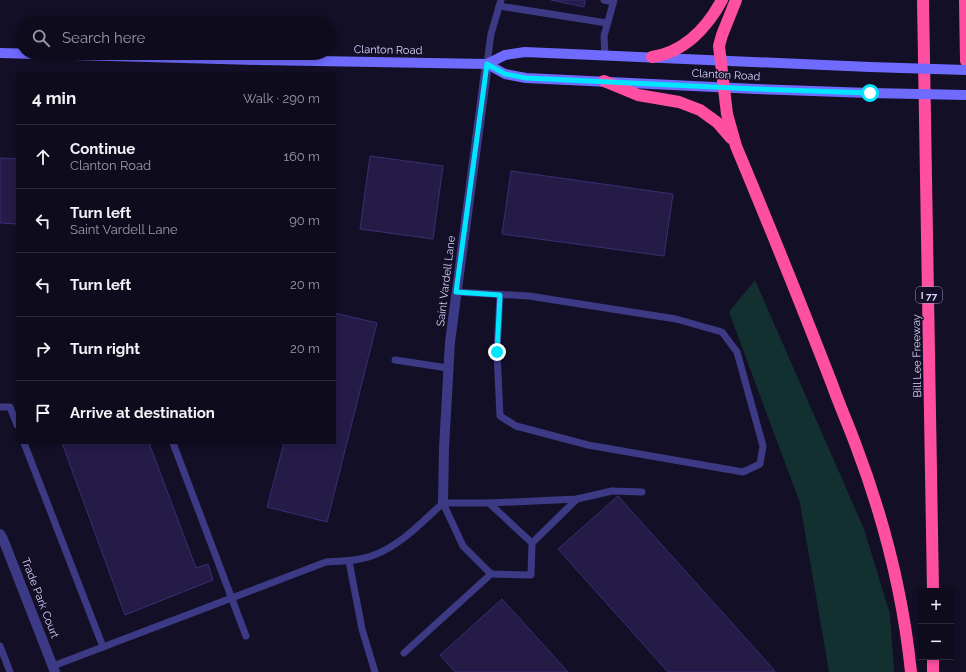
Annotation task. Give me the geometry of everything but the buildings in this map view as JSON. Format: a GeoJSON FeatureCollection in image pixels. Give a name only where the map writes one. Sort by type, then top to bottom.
{"type":"FeatureCollection","features":[{"type":"Feature","properties":{"kind":"highway"},"geometry":{"type":"LineString","coordinates":[[652,57],[672,52],[691,40],[709,20],[722,0]]}},
{"type":"Feature","properties":{"kind":"highway"},"geometry":{"type":"LineString","coordinates":[[736,0],[720,41],[720,60],[728,120],[736,146],[801,304],[856,444],[886,539],[895,575],[909,650],[911,672]]}},
{"type":"Feature","properties":{"kind":"highway","name":"Bill Lee Freeway"},"geometry":{"type":"LineString","coordinates":[[924,0],[933,588]]}},
{"type":"Feature","properties":{"kind":"highway"},"geometry":{"type":"LineString","coordinates":[[965,0],[966,61]]}},
{"type":"Feature","properties":{"kind":"highway"},"geometry":{"type":"LineString","coordinates":[[604,81],[638,95],[679,102],[700,110],[723,128],[736,146]]}},
{"type":"Feature","properties":{"kind":"highway"},"geometry":{"type":"LineString","coordinates":[[933,660],[933,672]]}},
{"type":"Feature","properties":{"kind":"main road","name":"Clanton Road"},"geometry":{"type":"LineString","coordinates":[[260,60],[487,64],[505,55],[525,52],[605,54],[870,67],[966,70]]}},
{"type":"Feature","properties":{"kind":"main road","name":"Clanton Road"},"geometry":{"type":"LineString","coordinates":[[0,53],[16,53]]}},
{"type":"Feature","properties":{"kind":"main road","name":"Clanton Road"},"geometry":{"type":"LineString","coordinates":[[487,64],[505,74],[518,77],[870,93],[966,95]]}},
{"type":"Feature","properties":{"kind":"street","name":"Saint Vardell Lane"},"geometry":{"type":"LineString","coordinates":[[443,503],[450,342],[487,64]]}},
{"type":"Feature","properties":{"kind":"street","name":"Trade Park Court"},"geometry":{"type":"LineString","coordinates":[[0,534],[54,669]]}},
{"type":"Feature","properties":{"kind":"lane"},"geometry":{"type":"LineString","coordinates":[[604,0],[614,1],[604,36],[605,54]]}},
{"type":"Feature","properties":{"kind":"lane"},"geometry":{"type":"LineString","coordinates":[[487,64],[491,34],[500,3],[607,23]]}},
{"type":"Feature","properties":{"kind":"lane"},"geometry":{"type":"LineString","coordinates":[[456,292],[529,296],[676,319],[722,332],[737,352],[763,446],[760,464],[743,472],[588,445],[516,426],[500,416],[497,352],[500,295]]}},
{"type":"Feature","properties":{"kind":"lane"},"geometry":{"type":"LineString","coordinates":[[395,360],[448,368]]}},
{"type":"Feature","properties":{"kind":"lane"},"geometry":{"type":"LineString","coordinates":[[0,407],[10,407],[16,423]]}},
{"type":"Feature","properties":{"kind":"lane"},"geometry":{"type":"LineString","coordinates":[[24,444],[103,647]]}},
{"type":"Feature","properties":{"kind":"lane"},"geometry":{"type":"LineString","coordinates":[[173,444],[246,636]]}},
{"type":"Feature","properties":{"kind":"lane"},"geometry":{"type":"LineString","coordinates":[[54,669],[103,647],[326,562],[349,561],[374,555],[394,545],[443,503],[489,503],[577,499],[612,491],[642,492]]}},
{"type":"Feature","properties":{"kind":"lane"},"geometry":{"type":"LineString","coordinates":[[443,503],[463,546],[491,574],[531,575],[532,543],[577,499]]}},
{"type":"Feature","properties":{"kind":"lane"},"geometry":{"type":"LineString","coordinates":[[489,503],[532,543]]}},
{"type":"Feature","properties":{"kind":"lane"},"geometry":{"type":"LineString","coordinates":[[349,561],[362,629],[375,672]]}},
{"type":"Feature","properties":{"kind":"lane"},"geometry":{"type":"LineString","coordinates":[[404,653],[491,574]]}},
{"type":"Feature","properties":{"kind":"lane"},"geometry":{"type":"LineString","coordinates":[[0,646],[10,672]]}},
{"type":"Feature","properties":{"kind":"green space"},"geometry":{"type":"Polygon","coordinates":[[[755,280],[864,529],[890,614],[894,672],[829,672],[800,503],[729,312],[755,280]]]}},
{"type":"Feature","properties":{"kind":"route"},"geometry":{"type":"LineString","coordinates":[[497,352],[500,295],[456,292],[487,64],[505,74],[526,78],[870,93]]}}]}
